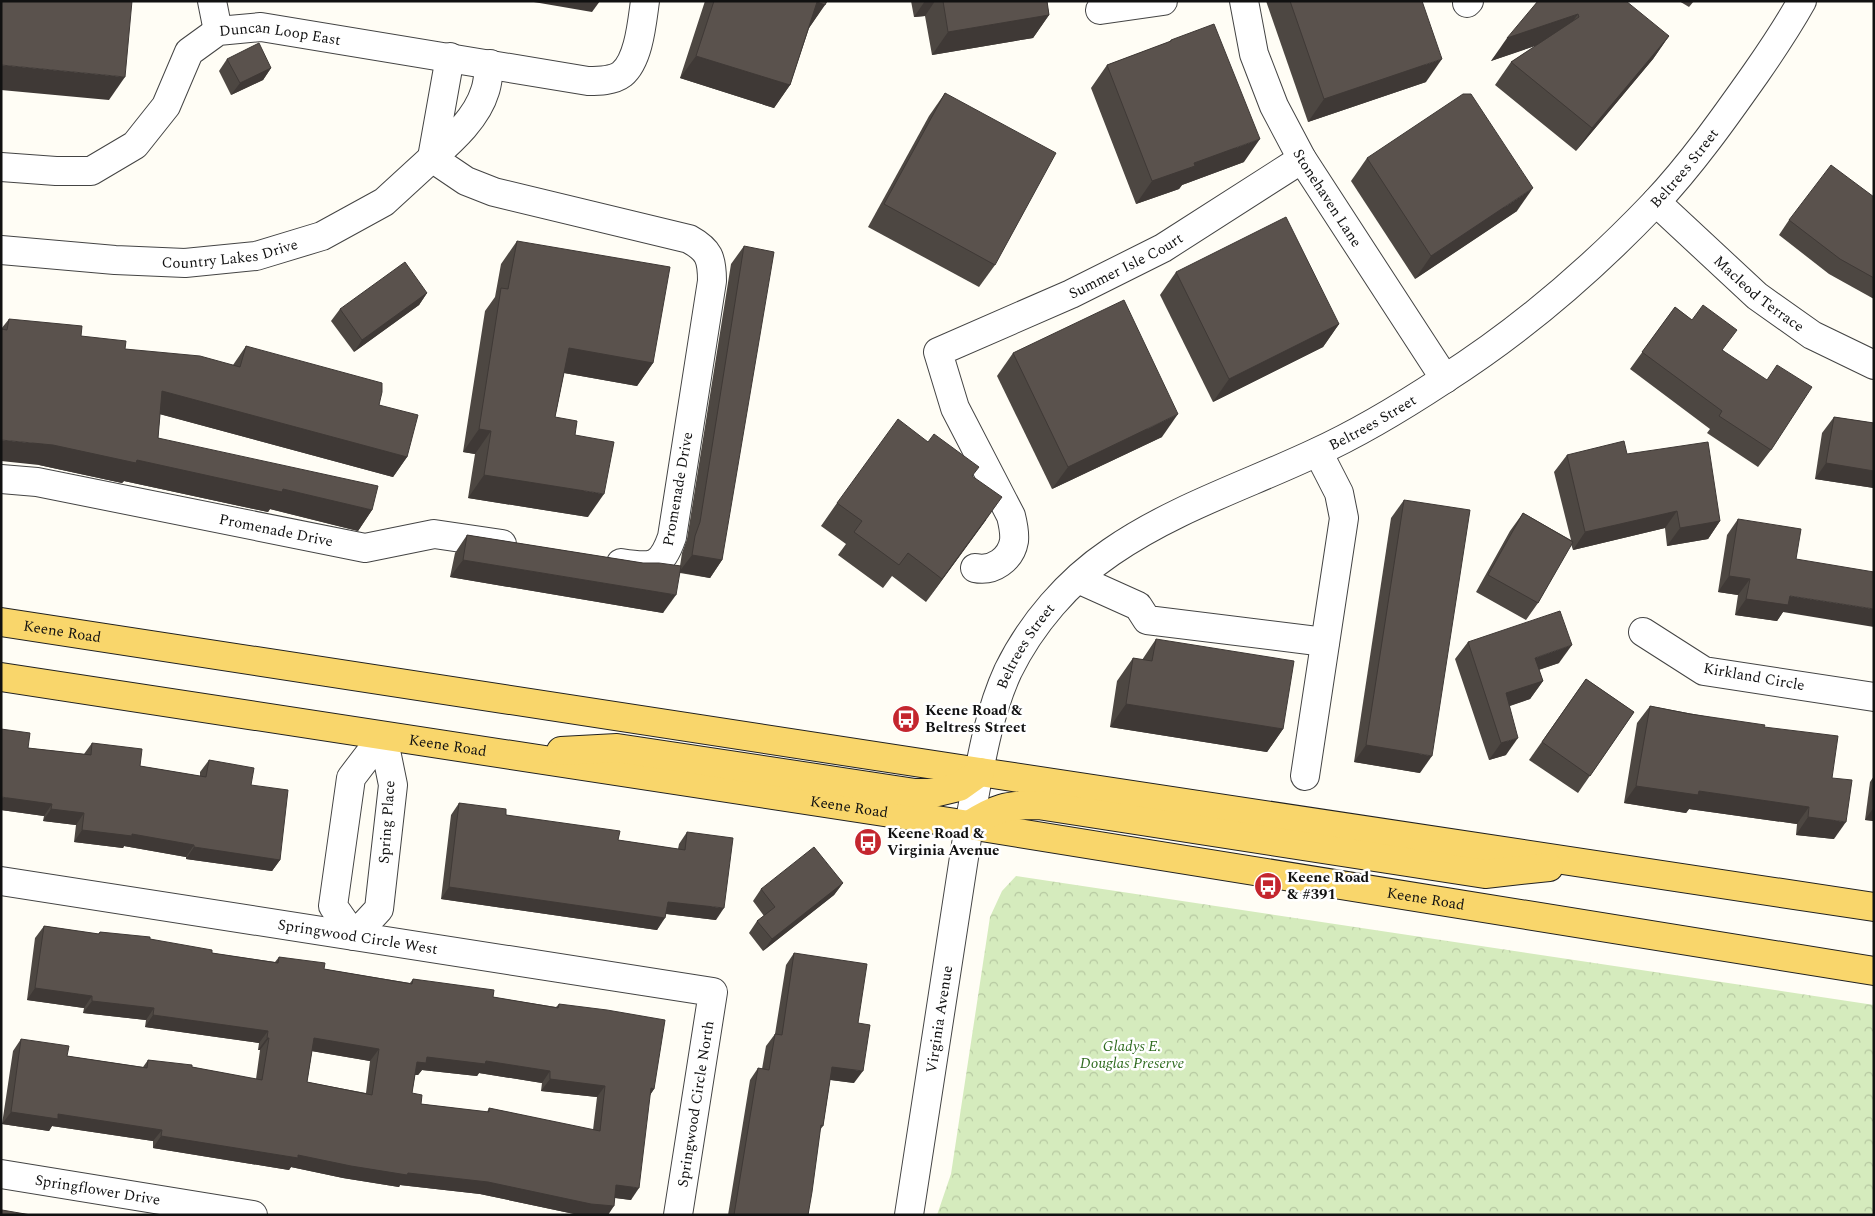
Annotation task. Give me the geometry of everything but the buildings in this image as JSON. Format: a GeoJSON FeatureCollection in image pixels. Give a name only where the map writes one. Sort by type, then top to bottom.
{"type":"FeatureCollection","features":[{"type":"Feature","properties":{"kind":"main road","name":"Keene Road"},"geometry":{"type":"LineString","coordinates":[[1,622],[1874,907]]}},
{"type":"Feature","properties":{"kind":"main road","name":"Keene Road"},"geometry":{"type":"LineString","coordinates":[[1,677],[969,825],[1874,971]]}},
{"type":"Feature","properties":{"kind":"main road"},"geometry":{"type":"LineString","coordinates":[[508,755],[617,748],[915,793],[934,793],[959,787],[980,772]]}},
{"type":"Feature","properties":{"kind":"main road"},"geometry":{"type":"LineString","coordinates":[[969,825],[991,811],[1015,805],[1038,805],[1485,874],[1590,863]]}},
{"type":"Feature","properties":{"kind":"street"},"geometry":{"type":"LineString","coordinates":[[212,1],[218,31]]}},
{"type":"Feature","properties":{"kind":"street","name":"Duncan Loop East"},"geometry":{"type":"LineString","coordinates":[[1,167],[56,171],[91,171],[135,145],[166,106],[189,52],[218,31],[261,27],[588,81],[605,80],[621,75],[633,60],[645,1]]}},
{"type":"Feature","properties":{"kind":"street"},"geometry":{"type":"LineString","coordinates":[[1100,10],[1163,1]]}},
{"type":"Feature","properties":{"kind":"street","name":"Stonehaven Lane"},"geometry":{"type":"LineString","coordinates":[[1244,1],[1254,54],[1274,106],[1302,159],[1445,379]]}},
{"type":"Feature","properties":{"kind":"street","name":"Beltrees Street"},"geometry":{"type":"LineString","coordinates":[[969,825],[992,716],[1008,672],[1028,635],[1053,604],[1078,579],[1110,552],[1150,528],[1318,452],[1386,416],[1513,333],[1592,265],[1656,202],[1725,118],[1789,25],[1802,1]]}},
{"type":"Feature","properties":{"kind":"street"},"geometry":{"type":"LineString","coordinates":[[432,158],[450,58]]}},
{"type":"Feature","properties":{"kind":"street","name":"Country Lakes Drive"},"geometry":{"type":"LineString","coordinates":[[1,250],[115,260],[185,263],[256,256],[322,236],[384,202],[456,136],[478,106],[485,91],[490,64]]}},
{"type":"Feature","properties":{"kind":"street","name":"Promenade Drive"},"geometry":{"type":"LineString","coordinates":[[432,158],[466,181],[494,192],[689,238],[709,254],[712,267],[712,281],[672,537],[667,552],[658,562],[645,565],[595,559]]}},
{"type":"Feature","properties":{"kind":"street","name":"Summer Isle Court"},"geometry":{"type":"LineString","coordinates":[[975,568],[985,570],[994,567],[1010,553],[1014,541],[1012,516],[955,408],[938,352],[1071,294],[1163,248],[1302,159]]}},
{"type":"Feature","properties":{"kind":"street","name":"Macleod Terrace"},"geometry":{"type":"LineString","coordinates":[[1656,202],[1757,296],[1812,335],[1874,365]]}},
{"type":"Feature","properties":{"kind":"street"},"geometry":{"type":"LineString","coordinates":[[1305,776],[1344,518],[1339,493],[1318,452]]}},
{"type":"Feature","properties":{"kind":"street","name":"Promenade Drive"},"geometry":{"type":"LineString","coordinates":[[1,479],[37,482],[365,548],[434,534],[529,549]]}},
{"type":"Feature","properties":{"kind":"street"},"geometry":{"type":"LineString","coordinates":[[1078,579],[1138,606],[1147,620],[1325,642]]}},
{"type":"Feature","properties":{"kind":"street","name":"Kirkland Circle"},"geometry":{"type":"LineString","coordinates":[[1643,632],[1704,671],[1874,697]]}},
{"type":"Feature","properties":{"kind":"street"},"geometry":{"type":"LineString","coordinates":[[354,936],[334,906],[351,778],[383,736]]}},
{"type":"Feature","properties":{"kind":"street","name":"Spring Place"},"geometry":{"type":"LineString","coordinates":[[354,936],[379,909],[393,785],[383,736]]}},
{"type":"Feature","properties":{"kind":"street","name":"Virginia Avenue"},"geometry":{"type":"LineString","coordinates":[[909,1215],[969,825]]}},
{"type":"Feature","properties":{"kind":"street","name":"Springwood Circle West"},"geometry":{"type":"LineString","coordinates":[[1,881],[714,992]]}},
{"type":"Feature","properties":{"kind":"street","name":"Springwood Circle North"},"geometry":{"type":"LineString","coordinates":[[678,1215],[714,992]]}},
{"type":"Feature","properties":{"kind":"street","name":"Springflower Drive"},"geometry":{"type":"LineString","coordinates":[[1,1174],[253,1215]]}},
{"type":"Feature","properties":{"kind":"green space","name":"Gladys E. Douglas Preserve"},"geometry":{"type":"Polygon","coordinates":[[[1016,876],[1874,1005],[1874,1215],[937,1215],[951,1174],[990,917],[1002,891],[1016,876]]]}},
{"type":"Feature","properties":{"kind":"place","name":"Keene Road & Beltress Street"},"geometry":{"type":"Point","coordinates":[906,719]}},
{"type":"Feature","properties":{"kind":"place","name":"Keene Road & Virginia Avenue"},"geometry":{"type":"Point","coordinates":[868,842]}},
{"type":"Feature","properties":{"kind":"place","name":"Keene Road & #391"},"geometry":{"type":"Point","coordinates":[1268,886]}}]}
